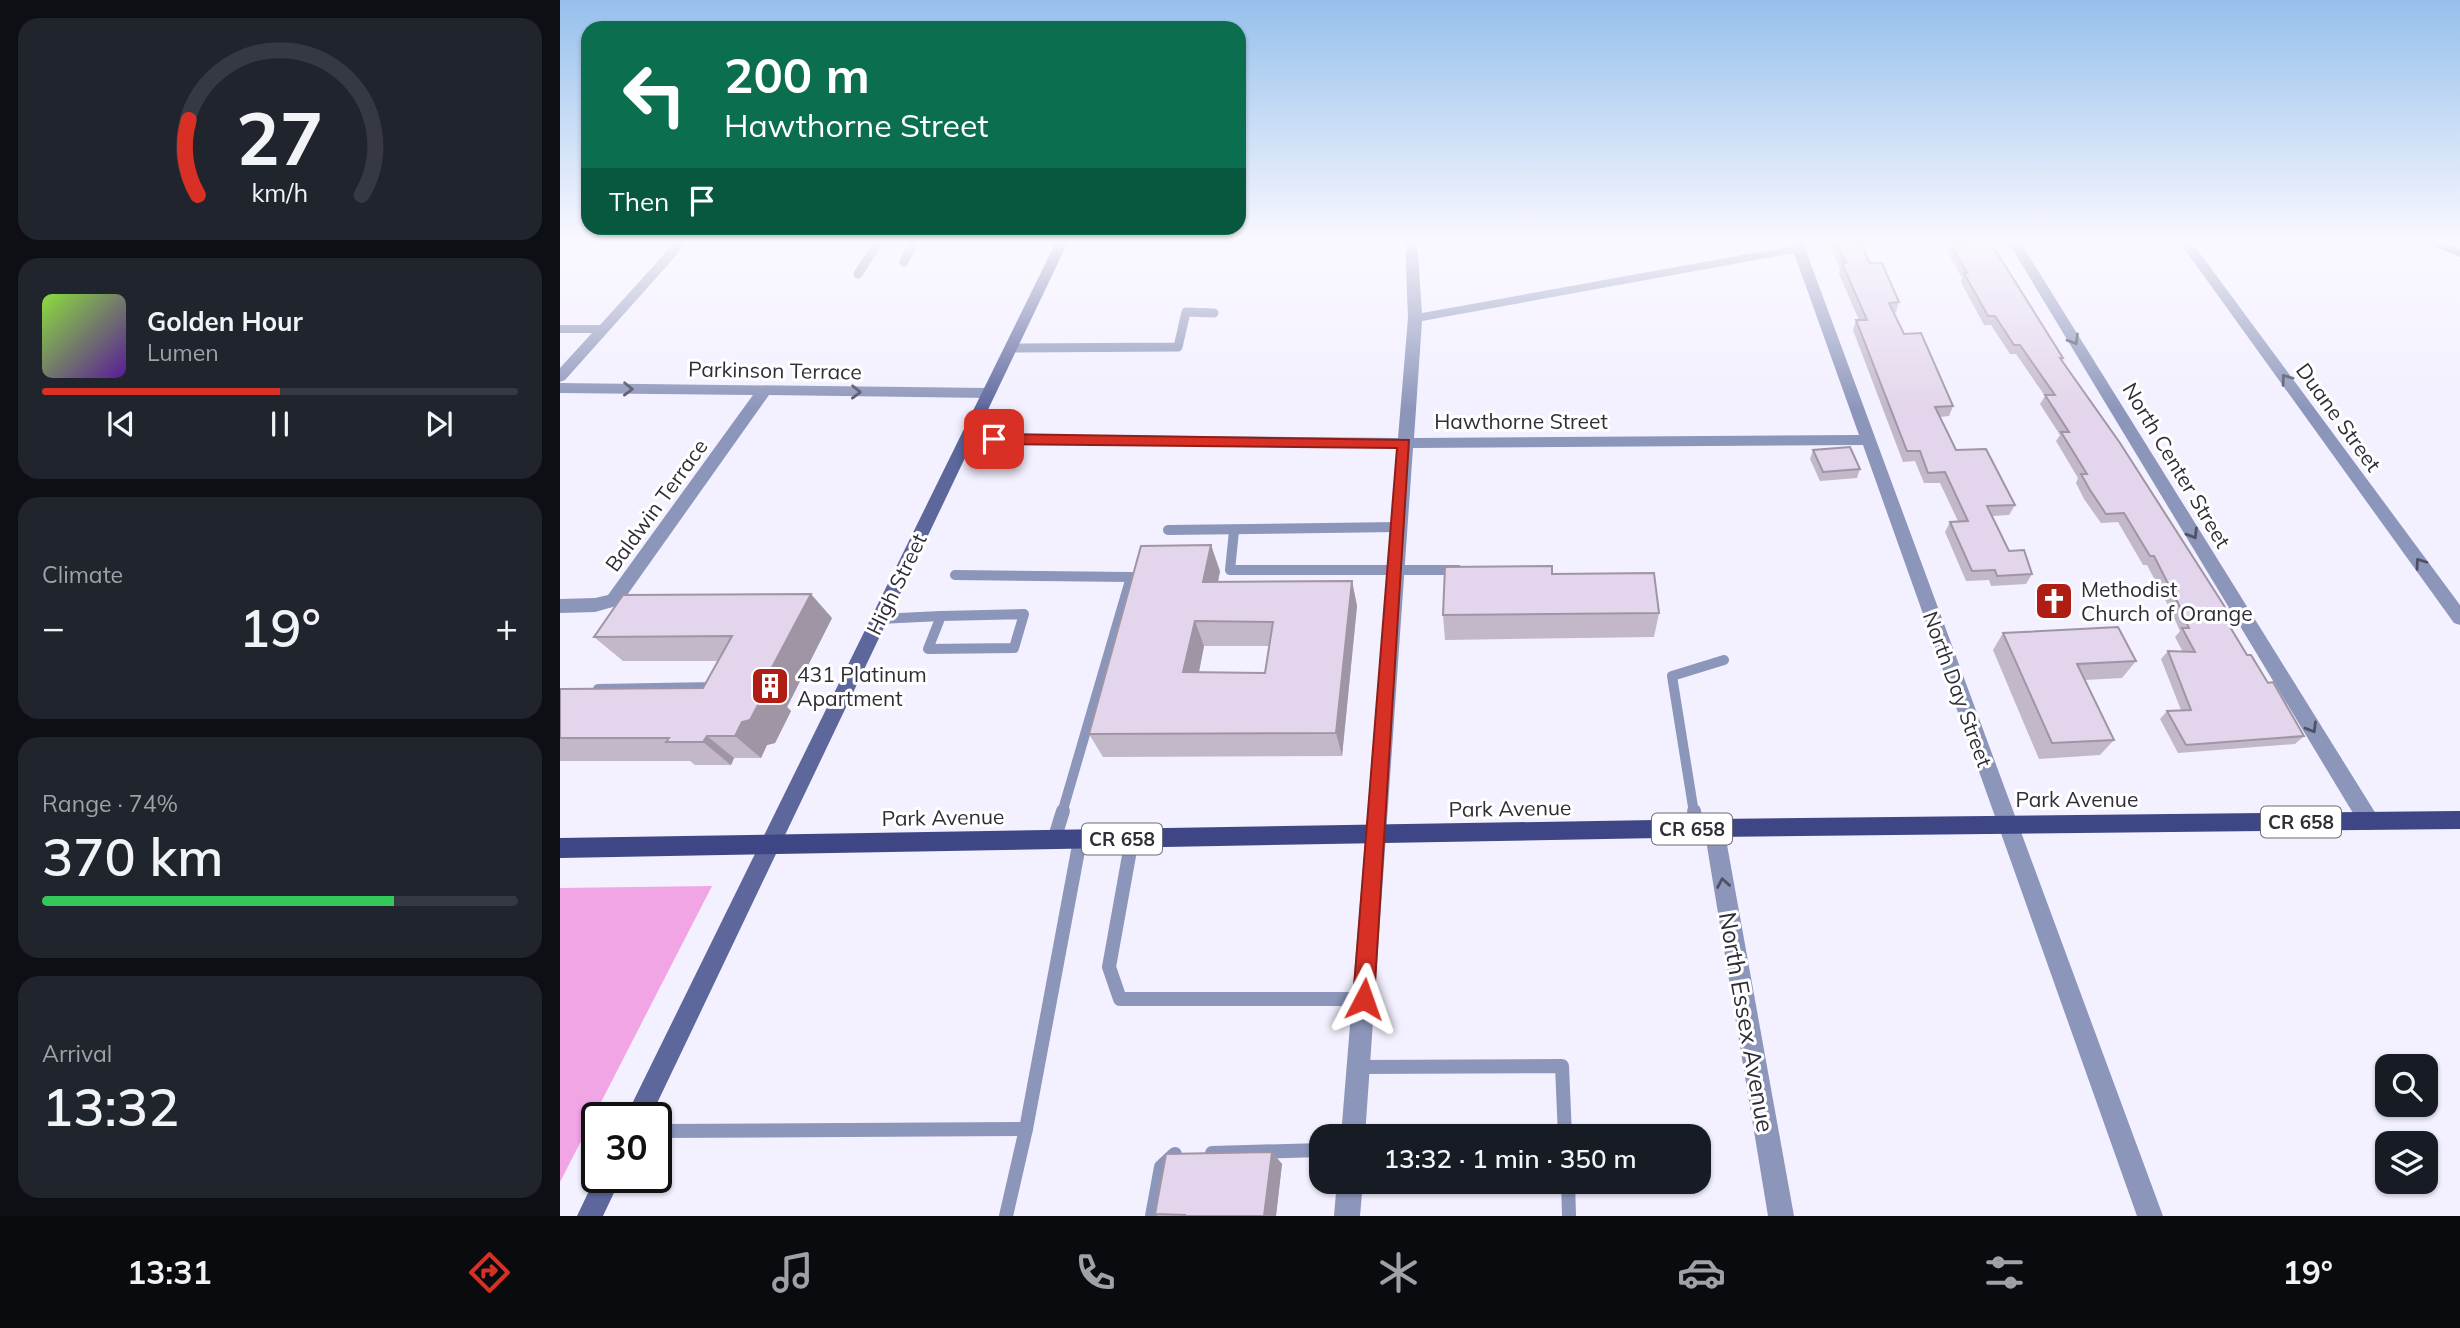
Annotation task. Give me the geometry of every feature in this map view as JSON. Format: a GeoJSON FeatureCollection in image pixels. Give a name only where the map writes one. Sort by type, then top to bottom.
{"type":"FeatureCollection","features":[{"type":"Feature","properties":{"kind":"main road","name":"High Street"},"geometry":{"type":"LineString","coordinates":[[645,1102],[1036,297]]}},
{"type":"Feature","properties":{"kind":"main road","name":"Park Avenue"},"geometry":{"type":"LineString","coordinates":[[560,848],[2007,824],[2460,820]]}},
{"type":"Feature","properties":{"kind":"main road"},"geometry":{"type":"LineString","coordinates":[[590,1216],[601,1193]]}},
{"type":"Feature","properties":{"kind":"street"},"geometry":{"type":"LineString","coordinates":[[560,377],[633,297]]}},
{"type":"Feature","properties":{"kind":"street"},"geometry":{"type":"LineString","coordinates":[[1354,1124],[1415,318],[1414,297]]}},
{"type":"Feature","properties":{"kind":"street"},"geometry":{"type":"LineString","coordinates":[[1415,318],[1525,297]]}},
{"type":"Feature","properties":{"kind":"street","name":"North Day Street"},"geometry":{"type":"LineString","coordinates":[[1816,297],[2150,1216]]}},
{"type":"Feature","properties":{"kind":"street","name":"North Center Street"},"geometry":{"type":"LineString","coordinates":[[2048,297],[2369,821]]}},
{"type":"Feature","properties":{"kind":"street","name":"Duane Street"},"geometry":{"type":"LineString","coordinates":[[2225,297],[2460,618]]}},
{"type":"Feature","properties":{"kind":"street"},"geometry":{"type":"LineString","coordinates":[[560,328],[604,329]]}},
{"type":"Feature","properties":{"kind":"street","name":"Parkinson Terrace"},"geometry":{"type":"LineString","coordinates":[[560,388],[989,393]]}},
{"type":"Feature","properties":{"kind":"street","name":"Baldwin Terrace"},"geometry":{"type":"LineString","coordinates":[[560,606],[595,605],[614,600],[764,391]]}},
{"type":"Feature","properties":{"kind":"street","name":"Hawthorne Street"},"geometry":{"type":"LineString","coordinates":[[967,439],[1404,443],[1867,440]]}},
{"type":"Feature","properties":{"kind":"street","name":"North Essex Avenue"},"geometry":{"type":"LineString","coordinates":[[1705,829],[1781,1216]]}},
{"type":"Feature","properties":{"kind":"street"},"geometry":{"type":"LineString","coordinates":[[1347,1216],[1349,1194]]}},
{"type":"Feature","properties":{"kind":"lane"},"geometry":{"type":"LineString","coordinates":[[1011,348],[1178,347],[1186,313],[1214,313]]}},
{"type":"Feature","properties":{"kind":"lane"},"geometry":{"type":"LineString","coordinates":[[1168,530],[1398,527]]}},
{"type":"Feature","properties":{"kind":"lane"},"geometry":{"type":"LineString","coordinates":[[1234,531],[1230,570],[1473,570]]}},
{"type":"Feature","properties":{"kind":"lane"},"geometry":{"type":"LineString","coordinates":[[955,575],[1131,577],[1054,840]]}},
{"type":"Feature","properties":{"kind":"lane"},"geometry":{"type":"LineString","coordinates":[[879,619],[942,616],[1024,614],[1014,648],[928,649],[942,616]]}},
{"type":"Feature","properties":{"kind":"lane"},"geometry":{"type":"LineString","coordinates":[[1705,829],[1672,676],[1724,660]]}},
{"type":"Feature","properties":{"kind":"lane"},"geometry":{"type":"LineString","coordinates":[[581,694],[592,689],[725,687]]}},
{"type":"Feature","properties":{"kind":"lane"},"geometry":{"type":"LineString","coordinates":[[1006,1216],[1026,1129],[1080,839]]}},
{"type":"Feature","properties":{"kind":"lane"},"geometry":{"type":"LineString","coordinates":[[1132,839],[1109,967],[1120,999],[1364,999]]}},
{"type":"Feature","properties":{"kind":"lane"},"geometry":{"type":"LineString","coordinates":[[1359,1067],[1562,1066],[1564,1124]]}},
{"type":"Feature","properties":{"kind":"lane"},"geometry":{"type":"LineString","coordinates":[[672,1131],[1026,1129]]}},
{"type":"Feature","properties":{"kind":"lane"},"geometry":{"type":"LineString","coordinates":[[1152,1216],[1161,1167],[1175,1154],[1309,1150]]}},
{"type":"Feature","properties":{"kind":"lane"},"geometry":{"type":"LineString","coordinates":[[1568,1194],[1569,1216]]}},
{"type":"Feature","properties":{"kind":"shaded area"},"geometry":{"type":"Polygon","coordinates":[[[712,886],[601,1102],[581,1102],[581,1141],[560,1182],[560,888],[712,886]]]}},
{"type":"Feature","properties":{"kind":"building"},"geometry":{"type":"Polygon","coordinates":[[[1857,297],[1897,297],[1899,302],[1889,303],[1904,334],[1921,333],[1953,406],[1935,407],[1956,450],[1986,449],[2015,505],[1987,506],[2009,551],[2024,550],[2032,574],[1997,576],[1995,570],[1972,571],[1950,522],[1968,521],[1945,472],[1928,473],[1920,451],[1907,451],[1856,320],[1867,320],[1857,297]]]}},
{"type":"Feature","properties":{"kind":"building"},"geometry":{"type":"Polygon","coordinates":[[[1977,297],[2025,297],[2063,358],[2060,358],[2120,443],[2223,604],[2233,621],[2227,622],[2247,655],[2251,655],[2268,683],[2273,682],[2304,736],[2186,745],[2167,711],[2191,710],[2168,651],[2195,652],[2182,628],[2189,628],[2179,605],[2154,556],[2150,556],[2124,513],[2106,514],[2090,490],[2081,474],[2087,474],[2061,432],[2069,432],[2045,395],[2055,395],[2020,345],[2014,345],[1995,316],[1988,316],[1977,297]]]}},
{"type":"Feature","properties":{"kind":"building"},"geometry":{"type":"Polygon","coordinates":[[[1850,447],[1860,469],[1823,472],[1813,450],[1850,447]]]}},
{"type":"Feature","properties":{"kind":"building"},"geometry":{"type":"Polygon","coordinates":[[[1211,545],[1203,582],[1352,581],[1336,733],[1089,734],[1141,546],[1211,545]],[[1195,621],[1183,672],[1265,673],[1273,622],[1195,621]]]}},
{"type":"Feature","properties":{"kind":"building"},"geometry":{"type":"Polygon","coordinates":[[[1552,566],[1552,574],[1654,573],[1659,613],[1443,615],[1445,567],[1552,566]]]}},
{"type":"Feature","properties":{"kind":"building"},"geometry":{"type":"Polygon","coordinates":[[[811,594],[761,688],[767,688],[750,720],[742,722],[735,736],[707,736],[703,742],[666,742],[669,738],[560,738],[560,689],[703,688],[732,636],[594,637],[623,595],[811,594]]]}},
{"type":"Feature","properties":{"kind":"building"},"geometry":{"type":"Polygon","coordinates":[[[2118,627],[2136,661],[2077,664],[2114,740],[2052,743],[2003,633],[2118,627]]]}},
{"type":"Feature","properties":{"kind":"building"},"geometry":{"type":"Polygon","coordinates":[[[1272,1152],[1264,1216],[1155,1214],[1166,1154],[1272,1152]]]}},
{"type":"Feature","properties":{"kind":"place","name":"Methodist Church of Orange"},"geometry":{"type":"Point","coordinates":[2054,601]}},
{"type":"Feature","properties":{"kind":"place","name":"431 Platinum Apartment"},"geometry":{"type":"Point","coordinates":[770,686]}},
{"type":"Feature","properties":{"kind":"route"},"geometry":{"type":"LineString","coordinates":[[994,439],[1404,443],[1364,999]]}}]}
